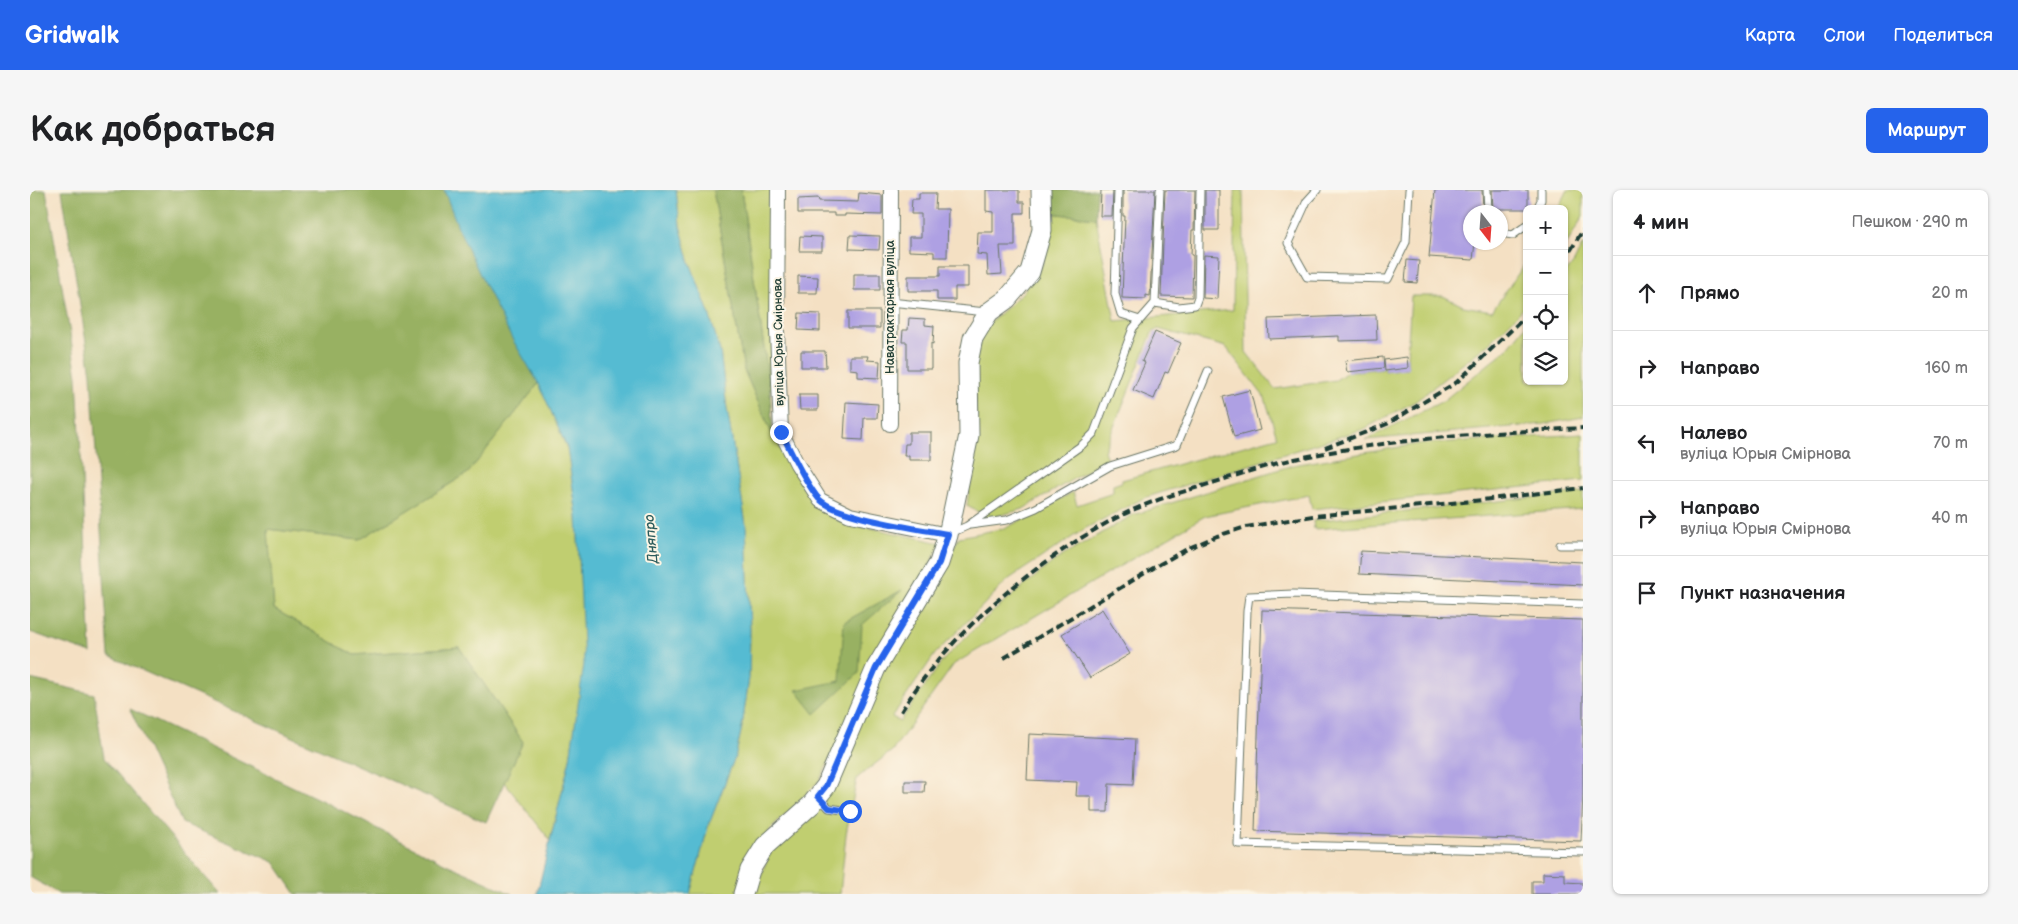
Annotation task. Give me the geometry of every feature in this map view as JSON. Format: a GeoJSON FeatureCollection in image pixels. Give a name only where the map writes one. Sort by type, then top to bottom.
{"type":"FeatureCollection","features":[{"type":"Feature","properties":{"kind":"street","name":"вуліца Юрыя Смірнова"},"geometry":{"type":"LineString","coordinates":[[778,190],[777,331],[781,432],[797,464],[820,500],[850,515],[948,534]]}},
{"type":"Feature","properties":{"kind":"street","name":"Наватрактарная вуліца"},"geometry":{"type":"LineString","coordinates":[[890,424],[892,190]]}},
{"type":"Feature","properties":{"kind":"street"},"geometry":{"type":"LineString","coordinates":[[743,894],[750,870],[765,846],[811,805],[826,786],[876,668],[939,563],[948,534],[969,435],[970,355],[973,338],[989,312],[1007,298],[1030,272],[1042,230],[1041,190]]}},
{"type":"Feature","properties":{"kind":"lane"},"geometry":{"type":"LineString","coordinates":[[1118,190],[1115,294],[1121,314],[1140,320]]}},
{"type":"Feature","properties":{"kind":"lane"},"geometry":{"type":"LineString","coordinates":[[948,534],[967,526],[1082,445],[1094,433],[1133,328],[1155,303],[1160,190]]}},
{"type":"Feature","properties":{"kind":"lane"},"geometry":{"type":"LineString","coordinates":[[1155,303],[1179,307],[1195,305],[1198,297],[1200,190]]}},
{"type":"Feature","properties":{"kind":"lane"},"geometry":{"type":"LineString","coordinates":[[1318,190],[1307,201],[1288,243],[1307,277],[1388,279],[1406,242],[1409,190]]}},
{"type":"Feature","properties":{"kind":"lane"},"geometry":{"type":"LineString","coordinates":[[1487,190],[1488,205]]}},
{"type":"Feature","properties":{"kind":"lane"},"geometry":{"type":"LineString","coordinates":[[1539,205],[1541,190]]}},
{"type":"Feature","properties":{"kind":"lane"},"geometry":{"type":"LineString","coordinates":[[1508,234],[1512,235],[1523,228]]}},
{"type":"Feature","properties":{"kind":"lane"},"geometry":{"type":"LineString","coordinates":[[890,302],[989,312]]}},
{"type":"Feature","properties":{"kind":"lane"},"geometry":{"type":"LineString","coordinates":[[967,526],[1007,520],[1036,508],[1110,466],[1177,445],[1208,371]]}},
{"type":"Feature","properties":{"kind":"lane"},"geometry":{"type":"LineString","coordinates":[[1560,545],[1583,546]]}},
{"type":"Feature","properties":{"kind":"lane"},"geometry":{"type":"LineString","coordinates":[[1583,604],[1293,594],[1249,596],[1238,844],[1583,852]]}},
{"type":"Feature","properties":{"kind":"lane"},"geometry":{"type":"LineString","coordinates":[[818,796],[829,808],[850,811]]}},
{"type":"Feature","properties":{"kind":"green space"},"geometry":{"type":"Polygon","coordinates":[[[30,190],[46,190],[77,376],[91,653],[30,632],[30,190]]]}},
{"type":"Feature","properties":{"kind":"green space"},"geometry":{"type":"Polygon","coordinates":[[[62,190],[444,190],[487,288],[539,383],[468,473],[359,540],[268,529],[274,609],[354,655],[459,647],[523,742],[486,822],[109,656],[91,374],[62,190]]]}},
{"type":"Feature","properties":{"kind":"green space"},"geometry":{"type":"Polygon","coordinates":[[[676,190],[713,190],[744,370],[773,436],[815,502],[839,521],[941,543],[819,781],[769,831],[736,894],[690,894],[708,827],[736,754],[749,678],[750,630],[746,525],[727,409],[720,351],[709,313],[689,260],[680,225],[676,190]]]}},
{"type":"Feature","properties":{"kind":"green space"},"geometry":{"type":"Polygon","coordinates":[[[713,190],[741,190],[770,389],[773,436],[744,370],[713,190]]]}},
{"type":"Feature","properties":{"kind":"green space"},"geometry":{"type":"Polygon","coordinates":[[[741,190],[780,190],[780,388],[770,389],[741,190]]]}},
{"type":"Feature","properties":{"kind":"green space"},"geometry":{"type":"Polygon","coordinates":[[[1048,190],[1097,190],[1096,218],[1049,213],[1048,190]]]}},
{"type":"Feature","properties":{"kind":"green space"},"geometry":{"type":"Polygon","coordinates":[[[1235,190],[1243,190],[1246,352],[1275,389],[1336,380],[1347,372],[1385,368],[1385,371],[1408,368],[1411,296],[1443,296],[1463,306],[1492,311],[1523,267],[1523,309],[1489,343],[1416,401],[1364,429],[1144,498],[1086,528],[1009,579],[935,654],[892,717],[900,721],[944,659],[981,622],[1054,561],[1133,515],[1293,465],[1418,444],[1583,434],[1583,481],[1312,509],[1309,495],[1205,516],[954,664],[893,750],[857,778],[846,834],[840,894],[753,894],[772,848],[807,820],[875,684],[940,575],[959,537],[1006,528],[1073,492],[1077,505],[1113,493],[1113,485],[1122,482],[1122,480],[1277,437],[1265,398],[1226,347],[1158,329],[1152,333],[1104,451],[1107,459],[1023,509],[990,518],[967,506],[976,431],[975,358],[984,328],[1023,292],[1043,263],[1049,213],[1096,218],[1115,321],[1233,310],[1235,190]]]}},
{"type":"Feature","properties":{"kind":"green space"},"geometry":{"type":"Polygon","coordinates":[[[1568,190],[1583,190],[1583,216],[1568,242],[1568,205],[1560,205],[1568,190]]]}},
{"type":"Feature","properties":{"kind":"green space"},"geometry":{"type":"Polygon","coordinates":[[[1583,244],[1583,417],[1544,424],[1365,440],[1443,401],[1507,349],[1523,329],[1523,385],[1568,385],[1568,270],[1583,244]]]}},
{"type":"Feature","properties":{"kind":"green space"},"geometry":{"type":"Polygon","coordinates":[[[539,383],[567,448],[577,516],[585,664],[570,759],[550,840],[504,782],[523,742],[459,647],[354,655],[274,609],[267,529],[359,540],[468,473],[539,383]]]}},
{"type":"Feature","properties":{"kind":"green space"},"geometry":{"type":"Polygon","coordinates":[[[1583,492],[1583,509],[1314,529],[1313,521],[1583,492]]]}},
{"type":"Feature","properties":{"kind":"green space"},"geometry":{"type":"Polygon","coordinates":[[[902,590],[862,625],[859,673],[815,714],[796,690],[840,681],[844,622],[902,590]]]}},
{"type":"Feature","properties":{"kind":"green space"},"geometry":{"type":"Polygon","coordinates":[[[30,679],[94,694],[104,758],[220,894],[59,894],[30,877],[30,679]]]}},
{"type":"Feature","properties":{"kind":"green space"},"geometry":{"type":"Polygon","coordinates":[[[130,709],[327,803],[444,863],[512,894],[296,894],[274,862],[182,823],[130,709]]]}},
{"type":"Feature","properties":{"kind":"water","name":"Дняпро"},"geometry":{"type":"Polygon","coordinates":[[[444,190],[676,190],[680,225],[689,260],[709,313],[720,351],[727,409],[746,525],[750,630],[749,678],[736,754],[708,827],[690,894],[537,894],[570,759],[584,664],[577,516],[567,448],[539,384],[511,337],[482,279],[458,227],[444,190]]]}},
{"type":"Feature","properties":{"kind":"building"},"geometry":{"type":"Polygon","coordinates":[[[986,190],[1019,190],[1019,202],[1024,202],[1024,213],[1015,213],[1015,246],[1000,246],[1002,274],[988,275],[987,255],[977,254],[978,232],[993,232],[993,212],[986,211],[986,190]]]}},
{"type":"Feature","properties":{"kind":"building"},"geometry":{"type":"Polygon","coordinates":[[[1101,190],[1113,190],[1112,216],[1100,216],[1101,190]]]}},
{"type":"Feature","properties":{"kind":"building"},"geometry":{"type":"Polygon","coordinates":[[[1123,190],[1155,190],[1150,296],[1146,295],[1146,299],[1122,298],[1125,216],[1123,216],[1123,190]]]}},
{"type":"Feature","properties":{"kind":"building"},"geometry":{"type":"Polygon","coordinates":[[[1165,190],[1195,190],[1191,255],[1193,255],[1192,297],[1161,296],[1165,190]]]}},
{"type":"Feature","properties":{"kind":"building"},"geometry":{"type":"Polygon","coordinates":[[[1205,190],[1219,190],[1219,230],[1205,230],[1205,190]]]}},
{"type":"Feature","properties":{"kind":"building"},"geometry":{"type":"Polygon","coordinates":[[[1435,190],[1482,190],[1483,205],[1463,205],[1463,250],[1474,250],[1473,260],[1429,257],[1435,190]]]}},
{"type":"Feature","properties":{"kind":"building"},"geometry":{"type":"Polygon","coordinates":[[[1492,190],[1528,190],[1528,205],[1523,205],[1523,209],[1508,209],[1508,205],[1493,205],[1492,190]]]}},
{"type":"Feature","properties":{"kind":"building"},"geometry":{"type":"Polygon","coordinates":[[[859,193],[882,195],[882,215],[845,214],[845,216],[834,216],[834,213],[798,213],[798,199],[818,198],[819,201],[858,202],[859,193]]]}},
{"type":"Feature","properties":{"kind":"building"},"geometry":{"type":"Polygon","coordinates":[[[919,193],[936,193],[935,209],[948,209],[947,257],[934,257],[934,252],[909,251],[909,237],[921,237],[921,214],[911,214],[912,199],[919,199],[919,193]]]}},
{"type":"Feature","properties":{"kind":"building"},"geometry":{"type":"Polygon","coordinates":[[[850,235],[880,236],[879,250],[849,249],[850,235]]]}},
{"type":"Feature","properties":{"kind":"building"},"geometry":{"type":"Polygon","coordinates":[[[800,236],[822,237],[822,251],[799,251],[800,236]]]}},
{"type":"Feature","properties":{"kind":"building"},"geometry":{"type":"Polygon","coordinates":[[[1204,255],[1219,256],[1217,299],[1203,298],[1204,255]]]}},
{"type":"Feature","properties":{"kind":"building"},"geometry":{"type":"Polygon","coordinates":[[[1407,260],[1419,261],[1417,283],[1405,282],[1407,260]]]}},
{"type":"Feature","properties":{"kind":"building"},"geometry":{"type":"Polygon","coordinates":[[[940,266],[968,266],[968,287],[955,287],[955,300],[937,300],[937,291],[908,291],[908,276],[940,276],[940,266]]]}},
{"type":"Feature","properties":{"kind":"building"},"geometry":{"type":"Polygon","coordinates":[[[854,274],[880,274],[880,290],[854,290],[854,274]]]}},
{"type":"Feature","properties":{"kind":"building"},"geometry":{"type":"Polygon","coordinates":[[[798,276],[818,277],[817,293],[798,293],[798,276]]]}},
{"type":"Feature","properties":{"kind":"building"},"geometry":{"type":"Polygon","coordinates":[[[848,311],[880,311],[880,328],[848,328],[848,311]]]}},
{"type":"Feature","properties":{"kind":"building"},"geometry":{"type":"Polygon","coordinates":[[[799,313],[820,314],[820,331],[798,330],[799,313]]]}},
{"type":"Feature","properties":{"kind":"building"},"geometry":{"type":"Polygon","coordinates":[[[1376,315],[1377,340],[1339,341],[1339,336],[1269,339],[1268,319],[1376,315]]]}},
{"type":"Feature","properties":{"kind":"building"},"geometry":{"type":"Polygon","coordinates":[[[909,318],[925,319],[925,325],[934,326],[933,344],[931,343],[931,369],[907,369],[907,342],[902,342],[903,330],[908,330],[909,318]]]}},
{"type":"Feature","properties":{"kind":"building"},"geometry":{"type":"Polygon","coordinates":[[[1155,332],[1181,343],[1168,373],[1165,372],[1154,399],[1133,390],[1145,363],[1142,361],[1155,332]]]}},
{"type":"Feature","properties":{"kind":"building"},"geometry":{"type":"Polygon","coordinates":[[[801,351],[825,351],[826,367],[801,367],[801,351]]]}},
{"type":"Feature","properties":{"kind":"building"},"geometry":{"type":"Polygon","coordinates":[[[850,356],[868,356],[867,360],[880,361],[879,378],[858,377],[858,370],[850,369],[850,356]]]}},
{"type":"Feature","properties":{"kind":"building"},"geometry":{"type":"Polygon","coordinates":[[[1383,357],[1384,368],[1347,372],[1345,361],[1383,357]]]}},
{"type":"Feature","properties":{"kind":"building"},"geometry":{"type":"Polygon","coordinates":[[[1407,357],[1408,368],[1385,371],[1384,360],[1407,357]]]}},
{"type":"Feature","properties":{"kind":"building"},"geometry":{"type":"Polygon","coordinates":[[[1250,390],[1260,430],[1234,437],[1223,397],[1250,390]]]}},
{"type":"Feature","properties":{"kind":"building"},"geometry":{"type":"Polygon","coordinates":[[[799,395],[818,395],[818,410],[800,410],[799,395]]]}},
{"type":"Feature","properties":{"kind":"building"},"geometry":{"type":"Polygon","coordinates":[[[846,402],[878,404],[877,418],[864,418],[863,440],[844,439],[846,402]]]}},
{"type":"Feature","properties":{"kind":"building"},"geometry":{"type":"Polygon","coordinates":[[[909,432],[931,432],[931,460],[909,460],[909,456],[904,456],[905,444],[909,444],[909,432]]]}},
{"type":"Feature","properties":{"kind":"building"},"geometry":{"type":"Polygon","coordinates":[[[1361,551],[1583,562],[1583,585],[1359,574],[1361,551]]]}},
{"type":"Feature","properties":{"kind":"building"},"geometry":{"type":"Polygon","coordinates":[[[1102,609],[1130,654],[1090,678],[1062,634],[1102,609]]]}},
{"type":"Feature","properties":{"kind":"building"},"geometry":{"type":"Polygon","coordinates":[[[1262,610],[1583,620],[1583,793],[1581,841],[1255,831],[1262,610]]]}},
{"type":"Feature","properties":{"kind":"building"},"geometry":{"type":"Polygon","coordinates":[[[1029,734],[1135,739],[1133,785],[1109,784],[1108,812],[1091,812],[1091,796],[1076,796],[1077,782],[1027,780],[1029,734]]]}},
{"type":"Feature","properties":{"kind":"building"},"geometry":{"type":"Polygon","coordinates":[[[905,781],[925,781],[924,792],[905,792],[905,781]]]}},
{"type":"Feature","properties":{"kind":"building"},"geometry":{"type":"Polygon","coordinates":[[[1543,873],[1565,874],[1565,882],[1583,883],[1583,894],[1532,894],[1532,881],[1543,881],[1543,873]]]}},
{"type":"Feature","properties":{"kind":"railway"},"geometry":{"type":"LineString","coordinates":[[1568,254],[1583,230]]}},
{"type":"Feature","properties":{"kind":"railway"},"geometry":{"type":"LineString","coordinates":[[1325,448],[1387,424],[1457,382],[1523,319]]}},
{"type":"Feature","properties":{"kind":"railway"},"geometry":{"type":"LineString","coordinates":[[901,712],[920,683],[942,656],[978,618],[1007,592],[1041,565],[1078,540],[1097,528],[1144,505],[1270,465],[1326,453],[1436,438],[1583,428]]}},
{"type":"Feature","properties":{"kind":"railway"},"geometry":{"type":"LineString","coordinates":[[1004,658],[1189,548],[1217,536],[1246,527],[1313,516],[1473,501],[1583,488]]}},
{"type":"Feature","properties":{"kind":"route"},"geometry":{"type":"LineString","coordinates":[[781,432],[797,464],[820,500],[850,515],[948,534],[939,563],[876,668],[826,786],[818,796],[829,808],[850,811]]}}]}
